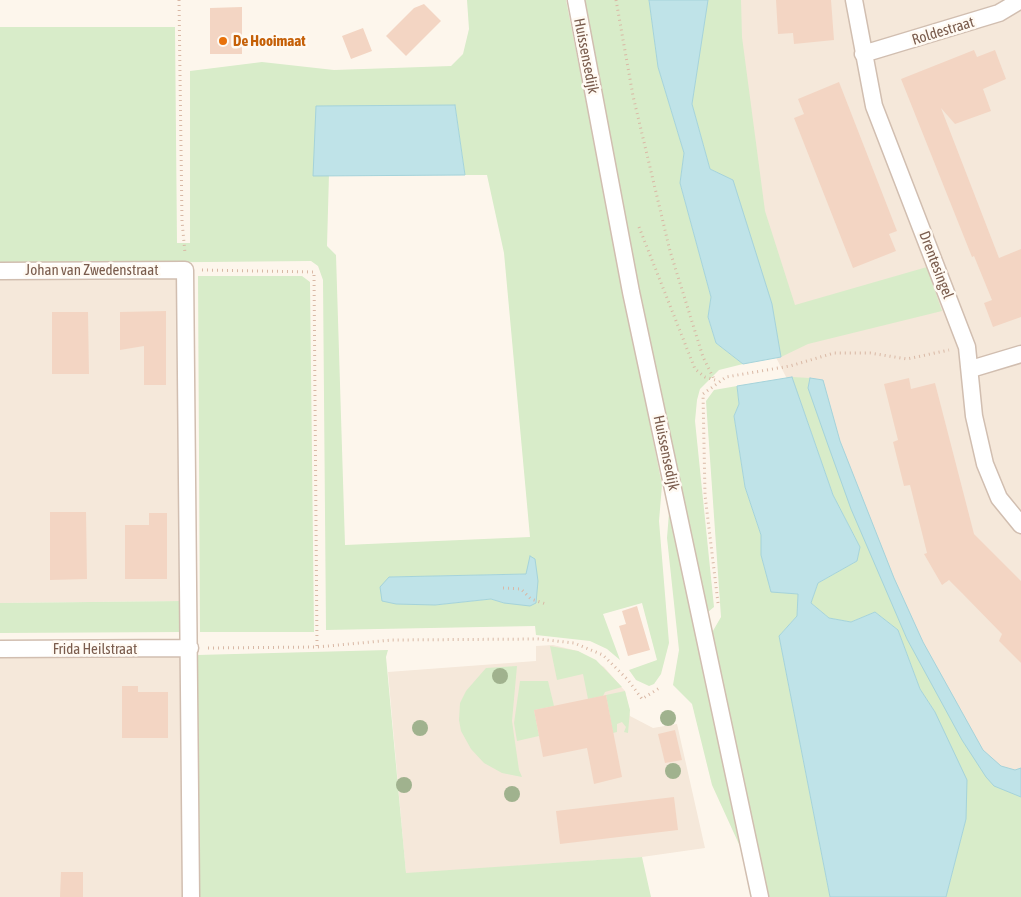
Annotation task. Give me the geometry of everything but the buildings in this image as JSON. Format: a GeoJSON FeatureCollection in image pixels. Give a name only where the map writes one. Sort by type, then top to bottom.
{"type":"FeatureCollection","features":[{"type":"Feature","properties":{"kind":"street","name":"Drentesingel"},"geometry":{"type":"LineString","coordinates":[[854,0],[874,106],[967,347],[971,369],[974,416],[985,464],[999,498],[1021,525]]}},
{"type":"Feature","properties":{"kind":"street","name":"Roldestraat"},"geometry":{"type":"LineString","coordinates":[[863,54],[999,13],[1021,0]]}},
{"type":"Feature","properties":{"kind":"street","name":"Huissensedijk"},"geometry":{"type":"LineString","coordinates":[[576,3],[631,292],[760,897]]}},
{"type":"Feature","properties":{"kind":"street","name":"Johan van Zwedenstraat"},"geometry":{"type":"LineString","coordinates":[[0,271],[185,270]]}},
{"type":"Feature","properties":{"kind":"street"},"geometry":{"type":"LineString","coordinates":[[185,270],[191,897]]}},
{"type":"Feature","properties":{"kind":"street"},"geometry":{"type":"LineString","coordinates":[[971,369],[1021,354]]}},
{"type":"Feature","properties":{"kind":"street","name":"Frida Heilstraat"},"geometry":{"type":"LineString","coordinates":[[0,649],[190,648]]}},
{"type":"Feature","properties":{"kind":"path"},"geometry":{"type":"LineString","coordinates":[[179,0],[184,251]]}},
{"type":"Feature","properties":{"kind":"path"},"geometry":{"type":"LineString","coordinates":[[616,0],[633,96],[652,169],[670,251],[703,356],[714,379]]}},
{"type":"Feature","properties":{"kind":"path"},"geometry":{"type":"LineString","coordinates":[[636,223],[695,369],[705,377],[720,381]]}},
{"type":"Feature","properties":{"kind":"path"},"geometry":{"type":"LineString","coordinates":[[185,270],[314,272],[317,647]]}},
{"type":"Feature","properties":{"kind":"path"},"geometry":{"type":"LineString","coordinates":[[718,608],[705,494],[703,394],[726,377],[790,366],[834,353],[870,352],[907,359],[967,347]]}},
{"type":"Feature","properties":{"kind":"path"},"geometry":{"type":"LineString","coordinates":[[503,588],[520,589],[532,599],[546,604]]}},
{"type":"Feature","properties":{"kind":"path"},"geometry":{"type":"LineString","coordinates":[[190,648],[317,647],[392,640],[538,639],[574,643],[603,655],[628,680],[642,699],[661,687]]}},
{"type":"Feature","properties":{"kind":"shaded area"},"geometry":{"type":"Polygon","coordinates":[[[679,0],[1021,0],[1021,776],[996,785],[749,305],[679,0]]]}},
{"type":"Feature","properties":{"kind":"shaded area"},"geometry":{"type":"Polygon","coordinates":[[[180,275],[182,601],[0,603],[0,276],[180,275]]]}},
{"type":"Feature","properties":{"kind":"shaded area"},"geometry":{"type":"Polygon","coordinates":[[[553,645],[578,651],[604,667],[625,691],[630,716],[653,728],[677,724],[705,848],[642,857],[406,874],[388,672],[536,661],[536,646],[553,645]]]}},
{"type":"Feature","properties":{"kind":"shaded area"},"geometry":{"type":"Polygon","coordinates":[[[183,654],[184,897],[0,897],[0,655],[183,654]]]}},
{"type":"Feature","properties":{"kind":"green space"},"geometry":{"type":"Polygon","coordinates":[[[467,0],[566,0],[662,485],[659,521],[669,643],[661,674],[654,684],[649,686],[636,680],[629,670],[657,660],[642,603],[603,614],[620,660],[607,649],[590,641],[536,635],[535,626],[326,630],[323,280],[318,266],[311,261],[0,264],[0,27],[175,27],[177,243],[190,243],[190,71],[262,62],[334,70],[451,66],[463,54],[469,29],[467,0]],[[455,105],[329,174],[327,246],[336,255],[345,545],[530,537],[504,253],[487,175],[465,175],[455,105]],[[527,574],[389,577],[435,605],[491,599],[504,603],[527,574]]]}},
{"type":"Feature","properties":{"kind":"green space"},"geometry":{"type":"Polygon","coordinates":[[[582,0],[649,0],[658,67],[684,153],[680,183],[711,297],[708,318],[716,343],[743,364],[719,370],[700,389],[697,400],[695,421],[714,607],[708,612],[662,397],[611,191],[582,0]]]}},
{"type":"Feature","properties":{"kind":"green space"},"geometry":{"type":"Polygon","coordinates":[[[708,0],[741,0],[742,37],[765,211],[795,305],[927,267],[942,311],[808,344],[781,357],[772,304],[733,180],[710,169],[692,104],[708,0]]]}},
{"type":"Feature","properties":{"kind":"green space"},"geometry":{"type":"Polygon","coordinates":[[[198,276],[302,276],[310,282],[314,632],[200,632],[198,276]]]}},
{"type":"Feature","properties":{"kind":"green space"},"geometry":{"type":"Polygon","coordinates":[[[792,377],[810,378],[808,388],[907,639],[1008,791],[1021,797],[1021,897],[946,897],[966,819],[935,712],[920,689],[898,630],[875,612],[851,622],[829,618],[811,603],[818,583],[857,561],[860,547],[833,495],[792,377]]]}},
{"type":"Feature","properties":{"kind":"green space"},"geometry":{"type":"Polygon","coordinates":[[[737,386],[739,404],[734,416],[745,487],[761,535],[761,555],[771,591],[798,594],[797,616],[779,636],[830,897],[766,897],[710,636],[721,617],[706,401],[714,390],[737,386]]]}},
{"type":"Feature","properties":{"kind":"green space"},"geometry":{"type":"Polygon","coordinates":[[[669,513],[743,853],[712,785],[692,704],[673,685],[679,650],[667,538],[669,513]]]}},
{"type":"Feature","properties":{"kind":"green space"},"geometry":{"type":"Polygon","coordinates":[[[182,601],[183,632],[0,633],[0,603],[182,601]]]}},
{"type":"Feature","properties":{"kind":"green space"},"geometry":{"type":"Polygon","coordinates":[[[550,646],[578,651],[596,660],[622,687],[605,692],[603,696],[588,699],[583,674],[557,680],[550,646]]]}},
{"type":"Feature","properties":{"kind":"green space"},"geometry":{"type":"Polygon","coordinates":[[[388,650],[386,657],[406,873],[642,857],[651,897],[198,897],[197,655],[388,650]]]}},
{"type":"Feature","properties":{"kind":"green space"},"geometry":{"type":"Polygon","coordinates":[[[517,666],[512,721],[519,770],[522,777],[502,773],[484,763],[471,749],[461,731],[459,720],[460,703],[466,691],[486,668],[517,666]]]}},
{"type":"Feature","properties":{"kind":"green space"},"geometry":{"type":"Polygon","coordinates":[[[520,681],[548,681],[554,706],[534,710],[539,736],[517,741],[514,723],[520,681]]]}},
{"type":"Feature","properties":{"kind":"green space"},"geometry":{"type":"Polygon","coordinates":[[[625,691],[630,710],[628,733],[624,732],[626,727],[622,722],[617,724],[617,732],[613,733],[606,695],[625,691]]]}},
{"type":"Feature","properties":{"kind":"water"},"geometry":{"type":"Polygon","coordinates":[[[649,0],[708,0],[692,104],[710,169],[733,180],[772,304],[781,357],[743,364],[716,343],[708,317],[711,297],[680,183],[684,153],[658,67],[649,0]]]}},
{"type":"Feature","properties":{"kind":"water"},"geometry":{"type":"Polygon","coordinates":[[[455,105],[465,175],[313,176],[316,106],[455,105]]]}},
{"type":"Feature","properties":{"kind":"water"},"geometry":{"type":"Polygon","coordinates":[[[792,377],[833,495],[860,547],[857,561],[818,583],[811,603],[829,618],[851,622],[875,612],[898,630],[920,689],[935,712],[967,780],[966,819],[946,897],[830,897],[779,636],[797,616],[798,594],[771,592],[761,555],[761,535],[745,487],[734,416],[739,404],[737,386],[792,377]]]}},
{"type":"Feature","properties":{"kind":"water"},"geometry":{"type":"Polygon","coordinates":[[[810,378],[823,380],[840,441],[894,578],[923,642],[983,750],[1001,766],[1015,770],[1021,768],[1021,797],[994,786],[986,777],[962,740],[907,639],[851,509],[808,388],[810,378]]]}},
{"type":"Feature","properties":{"kind":"water"},"geometry":{"type":"Polygon","coordinates":[[[530,556],[535,559],[538,581],[536,603],[530,606],[504,603],[491,599],[435,605],[396,604],[382,601],[380,587],[389,577],[526,574],[530,556]]]}},
{"type":"Feature","properties":{"kind":"place","name":"De Hooimaat"},"geometry":{"type":"Point","coordinates":[223,41]}}]}
